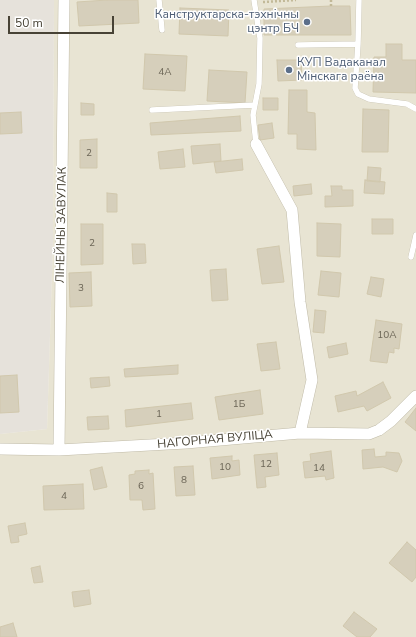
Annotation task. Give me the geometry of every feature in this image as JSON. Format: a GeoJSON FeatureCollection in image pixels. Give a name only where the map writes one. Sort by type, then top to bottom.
{"type":"FeatureCollection","features":[{"type":"Feature","properties":{"kind":"street","name":"ЛІНЕЙНЫ ЗАВУЛАК"},"geometry":{"type":"LineString","coordinates":[[60,450],[64,0]]}},
{"type":"Feature","properties":{"kind":"street"},"geometry":{"type":"LineString","coordinates":[[256,144],[292,210],[300,302],[312,380],[300,433]]}},
{"type":"Feature","properties":{"kind":"street","name":"НАГОРНАЯ ВУЛІЦА"},"geometry":{"type":"LineString","coordinates":[[0,450],[60,450],[186,443],[300,433],[369,434],[379,430],[391,421],[416,396]]}},
{"type":"Feature","properties":{"kind":"lane"},"geometry":{"type":"LineString","coordinates":[[159,0],[162,30]]}},
{"type":"Feature","properties":{"kind":"lane"},"geometry":{"type":"LineString","coordinates":[[359,0],[355,88],[358,94],[369,99],[407,104],[416,109]]}},
{"type":"Feature","properties":{"kind":"lane"},"geometry":{"type":"LineString","coordinates":[[256,1],[260,38],[259,84],[253,116],[256,144]]}},
{"type":"Feature","properties":{"kind":"lane"},"geometry":{"type":"LineString","coordinates":[[298,45],[358,44]]}},
{"type":"Feature","properties":{"kind":"lane"},"geometry":{"type":"LineString","coordinates":[[152,110],[255,105]]}},
{"type":"Feature","properties":{"kind":"lane"},"geometry":{"type":"LineString","coordinates":[[411,257],[416,235]]}},
{"type":"Feature","properties":{"kind":"path"},"geometry":{"type":"LineString","coordinates":[[256,1],[296,0]]}},
{"type":"Feature","properties":{"kind":"path"},"geometry":{"type":"LineString","coordinates":[[331,0],[331,6]]}},
{"type":"Feature","properties":{"kind":"shaded area"},"geometry":{"type":"Polygon","coordinates":[[[0,0],[54,0],[53,241],[47,429],[0,434],[0,0]]]}},
{"type":"Feature","properties":{"kind":"shaded area"},"geometry":{"type":"Polygon","coordinates":[[[54,0],[416,0],[416,637],[0,637],[0,434],[47,429],[53,241],[54,0]]]}},
{"type":"Feature","properties":{"kind":"building"},"geometry":{"type":"Polygon","coordinates":[[[138,0],[139,23],[79,26],[77,2],[138,0]]]}},
{"type":"Feature","properties":{"kind":"building","name":"Канструктарска-тэхнічны цэнтр БЧ"},"geometry":{"type":"Polygon","coordinates":[[[350,6],[351,35],[264,35],[264,9],[350,6]]]}},
{"type":"Feature","properties":{"kind":"building"},"geometry":{"type":"Polygon","coordinates":[[[180,8],[229,10],[228,36],[179,34],[180,8]]]}},
{"type":"Feature","properties":{"kind":"building"},"geometry":{"type":"Polygon","coordinates":[[[386,44],[402,44],[402,60],[416,60],[416,93],[373,92],[374,57],[386,57],[386,44]]]}},
{"type":"Feature","properties":{"kind":"building"},"geometry":{"type":"Polygon","coordinates":[[[145,54],[187,56],[185,91],[143,89],[145,54]]]}},
{"type":"Feature","properties":{"kind":"building","name":"КУП Вадаканал Мінскага раёна"},"geometry":{"type":"Polygon","coordinates":[[[277,60],[301,60],[302,80],[278,81],[277,60]]]}},
{"type":"Feature","properties":{"kind":"building"},"geometry":{"type":"Polygon","coordinates":[[[209,70],[247,72],[245,103],[207,101],[209,70]]]}},
{"type":"Feature","properties":{"kind":"building"},"geometry":{"type":"Polygon","coordinates":[[[289,90],[307,90],[307,112],[315,113],[316,150],[297,149],[297,134],[288,134],[289,90]]]}},
{"type":"Feature","properties":{"kind":"building"},"geometry":{"type":"Polygon","coordinates":[[[263,98],[278,98],[278,110],[263,110],[263,98]]]}},
{"type":"Feature","properties":{"kind":"building"},"geometry":{"type":"Polygon","coordinates":[[[81,103],[94,104],[94,115],[81,115],[81,103]]]}},
{"type":"Feature","properties":{"kind":"building"},"geometry":{"type":"Polygon","coordinates":[[[363,109],[389,110],[388,152],[362,152],[363,109]]]}},
{"type":"Feature","properties":{"kind":"building"},"geometry":{"type":"Polygon","coordinates":[[[21,112],[22,133],[0,134],[0,113],[21,112]]]}},
{"type":"Feature","properties":{"kind":"building"},"geometry":{"type":"Polygon","coordinates":[[[240,116],[241,131],[151,135],[150,123],[240,116]]]}},
{"type":"Feature","properties":{"kind":"building"},"geometry":{"type":"Polygon","coordinates":[[[272,123],[274,138],[260,140],[258,125],[272,123]]]}},
{"type":"Feature","properties":{"kind":"building"},"geometry":{"type":"Polygon","coordinates":[[[97,139],[97,168],[80,168],[80,140],[97,139]]]}},
{"type":"Feature","properties":{"kind":"building"},"geometry":{"type":"Polygon","coordinates":[[[220,144],[221,161],[193,164],[191,146],[220,144]]]}},
{"type":"Feature","properties":{"kind":"building"},"geometry":{"type":"Polygon","coordinates":[[[183,149],[185,167],[160,169],[158,152],[183,149]]]}},
{"type":"Feature","properties":{"kind":"building"},"geometry":{"type":"Polygon","coordinates":[[[242,159],[243,170],[216,173],[214,162],[242,159]]]}},
{"type":"Feature","properties":{"kind":"building"},"geometry":{"type":"Polygon","coordinates":[[[368,167],[381,168],[380,182],[367,181],[368,167]]]}},
{"type":"Feature","properties":{"kind":"building"},"geometry":{"type":"Polygon","coordinates":[[[365,180],[385,182],[384,194],[364,193],[365,180]]]}},
{"type":"Feature","properties":{"kind":"building"},"geometry":{"type":"Polygon","coordinates":[[[311,184],[312,194],[294,196],[293,186],[311,184]]]}},
{"type":"Feature","properties":{"kind":"building"},"geometry":{"type":"Polygon","coordinates":[[[331,186],[342,186],[342,190],[353,190],[353,206],[325,207],[325,196],[332,196],[331,186]]]}},
{"type":"Feature","properties":{"kind":"building"},"geometry":{"type":"Polygon","coordinates":[[[107,193],[117,194],[117,212],[107,212],[107,193]]]}},
{"type":"Feature","properties":{"kind":"building"},"geometry":{"type":"Polygon","coordinates":[[[372,219],[393,219],[393,234],[372,234],[372,219]]]}},
{"type":"Feature","properties":{"kind":"building"},"geometry":{"type":"Polygon","coordinates":[[[317,223],[341,224],[340,257],[317,256],[317,223]]]}},
{"type":"Feature","properties":{"kind":"building"},"geometry":{"type":"Polygon","coordinates":[[[81,224],[103,224],[103,264],[81,265],[81,224]]]}},
{"type":"Feature","properties":{"kind":"building"},"geometry":{"type":"Polygon","coordinates":[[[132,244],[145,244],[146,263],[133,264],[132,244]]]}},
{"type":"Feature","properties":{"kind":"building"},"geometry":{"type":"Polygon","coordinates":[[[279,246],[284,282],[262,284],[257,249],[279,246]]]}},
{"type":"Feature","properties":{"kind":"building"},"geometry":{"type":"Polygon","coordinates":[[[226,269],[228,300],[212,301],[210,270],[226,269]]]}},
{"type":"Feature","properties":{"kind":"building"},"geometry":{"type":"Polygon","coordinates":[[[321,271],[341,273],[339,297],[318,295],[321,271]]]}},
{"type":"Feature","properties":{"kind":"building"},"geometry":{"type":"Polygon","coordinates":[[[91,272],[92,306],[70,307],[69,273],[91,272]]]}},
{"type":"Feature","properties":{"kind":"building"},"geometry":{"type":"Polygon","coordinates":[[[371,277],[384,279],[381,297],[367,294],[371,277]]]}},
{"type":"Feature","properties":{"kind":"building"},"geometry":{"type":"Polygon","coordinates":[[[315,310],[326,311],[324,333],[313,332],[315,310]]]}},
{"type":"Feature","properties":{"kind":"building"},"geometry":{"type":"Polygon","coordinates":[[[376,320],[402,324],[399,349],[394,348],[394,353],[389,352],[387,363],[370,361],[376,320]]]}},
{"type":"Feature","properties":{"kind":"building"},"geometry":{"type":"Polygon","coordinates":[[[276,342],[280,369],[261,371],[257,344],[276,342]]]}},
{"type":"Feature","properties":{"kind":"building"},"geometry":{"type":"Polygon","coordinates":[[[346,343],[348,354],[329,358],[327,347],[346,343]]]}},
{"type":"Feature","properties":{"kind":"building"},"geometry":{"type":"Polygon","coordinates":[[[178,365],[178,374],[125,377],[124,369],[178,365]]]}},
{"type":"Feature","properties":{"kind":"building"},"geometry":{"type":"Polygon","coordinates":[[[17,375],[19,412],[0,413],[0,376],[17,375]]]}},
{"type":"Feature","properties":{"kind":"building"},"geometry":{"type":"Polygon","coordinates":[[[109,377],[110,386],[91,388],[90,378],[109,377]]]}},
{"type":"Feature","properties":{"kind":"building"},"geometry":{"type":"Polygon","coordinates":[[[383,382],[391,398],[367,411],[364,406],[338,412],[335,396],[356,391],[357,396],[383,382]]]}},
{"type":"Feature","properties":{"kind":"building"},"geometry":{"type":"Polygon","coordinates":[[[260,390],[263,414],[219,420],[215,397],[260,390]]]}},
{"type":"Feature","properties":{"kind":"building"},"geometry":{"type":"Polygon","coordinates":[[[191,403],[193,419],[126,427],[125,410],[191,403]]]}},
{"type":"Feature","properties":{"kind":"building"},"geometry":{"type":"Polygon","coordinates":[[[416,408],[416,431],[405,422],[416,408]]]}},
{"type":"Feature","properties":{"kind":"building"},"geometry":{"type":"Polygon","coordinates":[[[108,416],[109,429],[88,430],[87,417],[108,416]]]}},
{"type":"Feature","properties":{"kind":"building"},"geometry":{"type":"Polygon","coordinates":[[[374,449],[375,457],[386,456],[386,452],[399,453],[402,461],[397,472],[383,467],[363,469],[362,450],[374,449]]]}},
{"type":"Feature","properties":{"kind":"building"},"geometry":{"type":"Polygon","coordinates":[[[331,451],[334,478],[326,480],[325,476],[305,478],[303,462],[311,461],[310,454],[331,451]]]}},
{"type":"Feature","properties":{"kind":"building"},"geometry":{"type":"Polygon","coordinates":[[[277,453],[279,475],[265,477],[266,487],[257,488],[254,455],[277,453]]]}},
{"type":"Feature","properties":{"kind":"building"},"geometry":{"type":"Polygon","coordinates":[[[232,456],[232,461],[239,460],[240,475],[212,479],[210,458],[232,456]]]}},
{"type":"Feature","properties":{"kind":"building"},"geometry":{"type":"Polygon","coordinates":[[[193,466],[195,495],[176,496],[174,467],[193,466]]]}},
{"type":"Feature","properties":{"kind":"building"},"geometry":{"type":"Polygon","coordinates":[[[102,467],[107,487],[94,490],[90,470],[102,467]]]}},
{"type":"Feature","properties":{"kind":"building"},"geometry":{"type":"Polygon","coordinates":[[[149,470],[149,474],[153,473],[155,509],[143,510],[142,500],[130,500],[129,475],[135,474],[135,471],[149,470]]]}},
{"type":"Feature","properties":{"kind":"building"},"geometry":{"type":"Polygon","coordinates":[[[83,484],[84,509],[44,510],[43,486],[83,484]]]}},
{"type":"Feature","properties":{"kind":"building"},"geometry":{"type":"Polygon","coordinates":[[[25,523],[27,534],[18,536],[19,542],[11,543],[8,526],[25,523]]]}},
{"type":"Feature","properties":{"kind":"building"},"geometry":{"type":"Polygon","coordinates":[[[407,542],[416,550],[416,577],[412,582],[389,563],[407,542]]]}},
{"type":"Feature","properties":{"kind":"building"},"geometry":{"type":"Polygon","coordinates":[[[40,566],[43,582],[34,583],[31,568],[40,566]]]}},
{"type":"Feature","properties":{"kind":"building"},"geometry":{"type":"Polygon","coordinates":[[[89,590],[91,604],[74,607],[72,592],[89,590]]]}},
{"type":"Feature","properties":{"kind":"building"},"geometry":{"type":"Polygon","coordinates":[[[354,612],[377,629],[370,637],[357,637],[343,626],[354,612]]]}},
{"type":"Feature","properties":{"kind":"building"},"geometry":{"type":"Polygon","coordinates":[[[13,623],[17,637],[0,637],[0,627],[13,623]]]}},
{"type":"Feature","properties":{"kind":"place","name":"Канструктарска-тэхнічны цэнтр БЧ"},"geometry":{"type":"Point","coordinates":[307,22]}},
{"type":"Feature","properties":{"kind":"place","name":"КУП Вадаканал Мінскага раёна"},"geometry":{"type":"Point","coordinates":[289,70]}}]}
